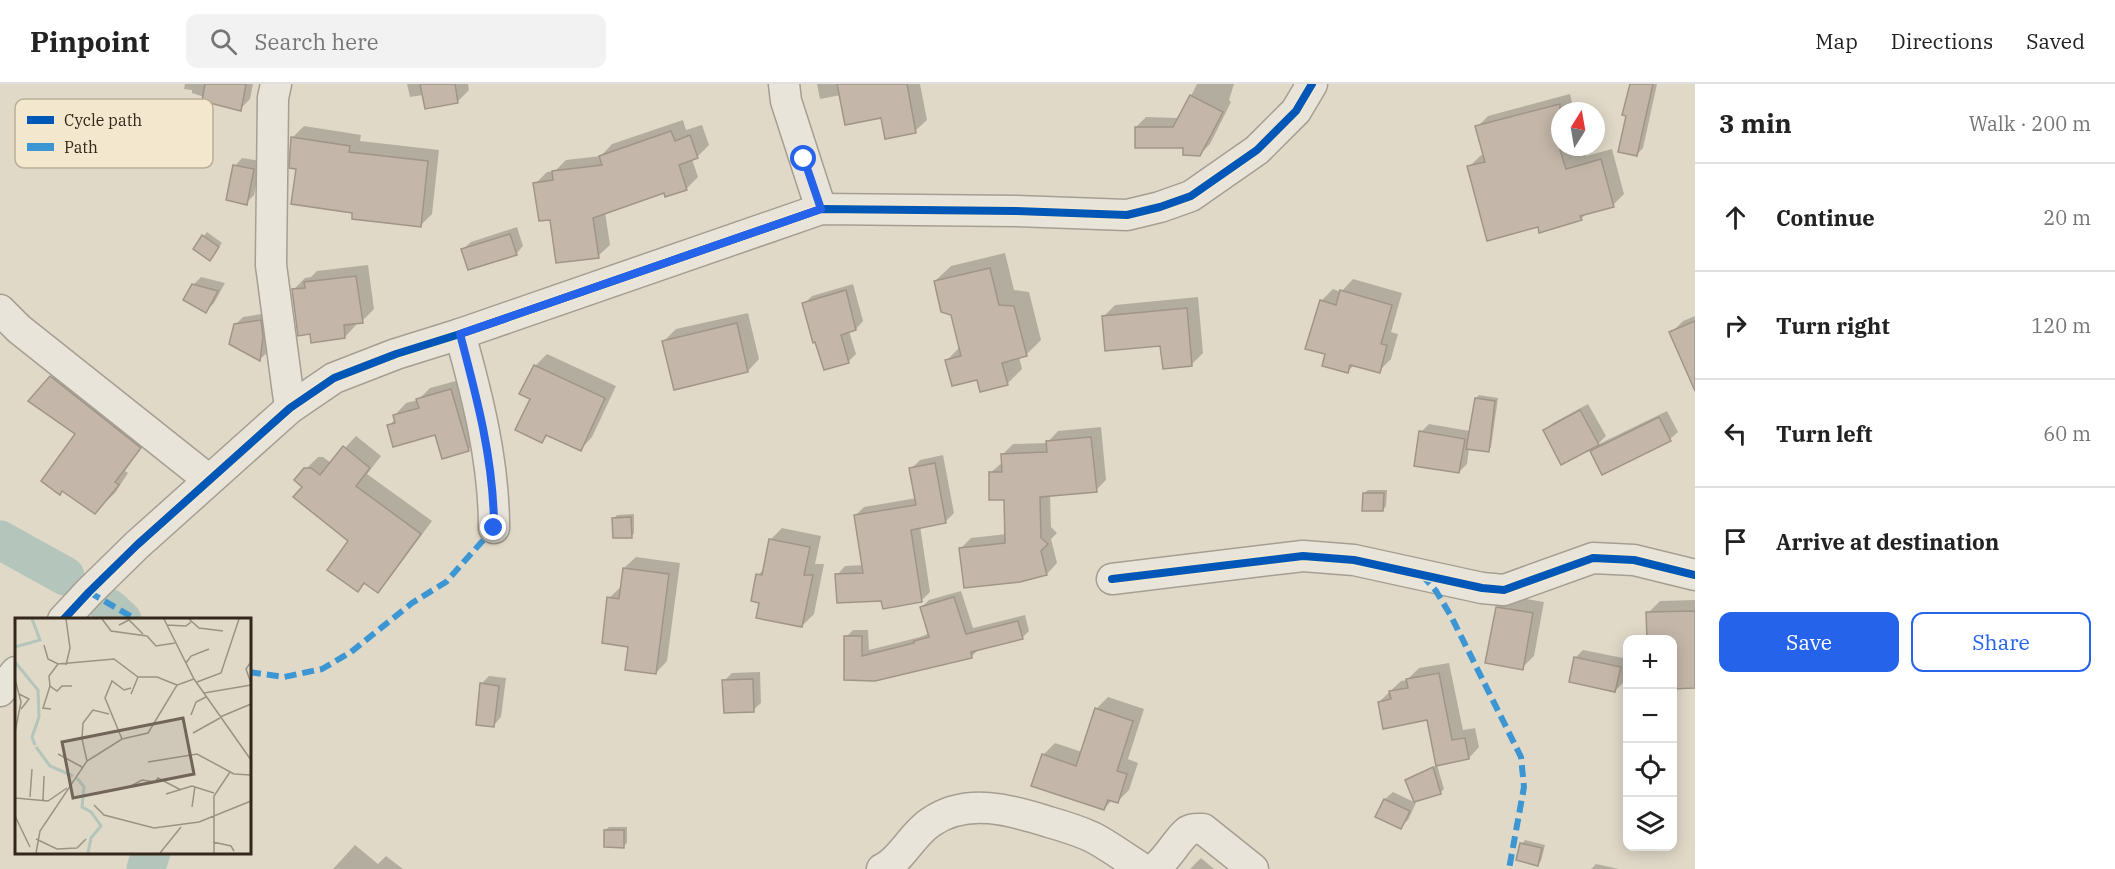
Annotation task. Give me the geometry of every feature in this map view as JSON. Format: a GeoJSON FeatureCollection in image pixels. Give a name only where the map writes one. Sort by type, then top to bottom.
{"type":"FeatureCollection","features":[{"type":"Feature","properties":{"kind":"street"},"geometry":{"type":"LineString","coordinates":[[276,84],[273,98],[271,265],[290,408]]}},
{"type":"Feature","properties":{"kind":"street"},"geometry":{"type":"LineString","coordinates":[[784,84],[786,101],[821,209]]}},
{"type":"Feature","properties":{"kind":"street"},"geometry":{"type":"LineString","coordinates":[[65,618],[137,545],[209,480],[290,408],[334,378],[396,354],[821,209],[1016,211],[1127,215],[1160,207],[1191,195],[1257,150],[1296,111],[1312,84]]}},
{"type":"Feature","properties":{"kind":"street"},"geometry":{"type":"LineString","coordinates":[[0,310],[19,329],[209,480]]}},
{"type":"Feature","properties":{"kind":"street"},"geometry":{"type":"LineString","coordinates":[[460,334],[478,401],[494,495],[494,528]]}},
{"type":"Feature","properties":{"kind":"street"},"geometry":{"type":"LineString","coordinates":[[1112,579],[1303,556],[1354,560],[1482,588],[1504,590],[1593,558],[1634,560],[1695,576]]}},
{"type":"Feature","properties":{"kind":"street"},"geometry":{"type":"LineString","coordinates":[[0,691],[15,673]]}},
{"type":"Feature","properties":{"kind":"street"},"geometry":{"type":"LineString","coordinates":[[882,869],[890,866],[914,835],[930,822],[949,812],[987,807],[1012,810],[1093,837],[1143,869]]}},
{"type":"Feature","properties":{"kind":"street"},"geometry":{"type":"LineString","coordinates":[[1154,869],[1168,857],[1187,831],[1195,828],[1203,829],[1253,869]]}},
{"type":"Feature","properties":{"kind":"building"},"geometry":{"type":"Polygon","coordinates":[[[205,84],[246,84],[241,111],[213,104],[213,99],[202,99],[205,84]]]}},
{"type":"Feature","properties":{"kind":"building"},"geometry":{"type":"Polygon","coordinates":[[[420,84],[455,84],[458,103],[425,109],[420,84]]]}},
{"type":"Feature","properties":{"kind":"building"},"geometry":{"type":"Polygon","coordinates":[[[837,84],[907,84],[916,133],[885,139],[881,118],[845,125],[837,84]]]}},
{"type":"Feature","properties":{"kind":"building"},"geometry":{"type":"Polygon","coordinates":[[[1630,84],[1653,84],[1637,156],[1618,152],[1626,116],[1622,115],[1630,84]]]}},
{"type":"Feature","properties":{"kind":"building"},"geometry":{"type":"Polygon","coordinates":[[[1190,95],[1223,112],[1200,156],[1183,155],[1183,148],[1135,148],[1135,127],[1173,127],[1190,95]]]}},
{"type":"Feature","properties":{"kind":"building"},"geometry":{"type":"Polygon","coordinates":[[[1551,106],[1551,156],[1562,156],[1566,169],[1601,159],[1614,207],[1580,216],[1582,220],[1539,233],[1538,227],[1487,241],[1467,166],[1485,162],[1475,126],[1551,106]]]}},
{"type":"Feature","properties":{"kind":"building"},"geometry":{"type":"Polygon","coordinates":[[[671,131],[675,141],[690,135],[698,158],[679,165],[687,190],[665,197],[664,193],[593,218],[599,258],[556,263],[550,220],[539,221],[533,183],[553,180],[552,171],[602,165],[599,156],[671,131]]]}},
{"type":"Feature","properties":{"kind":"building"},"geometry":{"type":"Polygon","coordinates":[[[291,137],[350,146],[349,152],[428,161],[421,227],[352,219],[352,213],[291,204],[296,169],[289,168],[291,137]]]}},
{"type":"Feature","properties":{"kind":"building"},"geometry":{"type":"Polygon","coordinates":[[[233,165],[254,169],[247,205],[226,200],[233,165]]]}},
{"type":"Feature","properties":{"kind":"building"},"geometry":{"type":"Polygon","coordinates":[[[510,234],[517,255],[468,270],[461,249],[510,234]]]}},
{"type":"Feature","properties":{"kind":"building"},"geometry":{"type":"Polygon","coordinates":[[[202,235],[219,247],[210,261],[193,249],[202,235]]]}},
{"type":"Feature","properties":{"kind":"building"},"geometry":{"type":"Polygon","coordinates":[[[990,268],[999,305],[1014,306],[1027,356],[1002,363],[1008,385],[980,392],[977,380],[952,386],[945,360],[961,356],[951,315],[941,312],[934,281],[990,268]]]}},
{"type":"Feature","properties":{"kind":"building"},"geometry":{"type":"Polygon","coordinates":[[[356,276],[363,323],[344,325],[345,338],[311,343],[310,334],[298,336],[292,289],[305,288],[304,282],[356,276]]]}},
{"type":"Feature","properties":{"kind":"building"},"geometry":{"type":"Polygon","coordinates":[[[192,284],[218,291],[206,313],[183,300],[192,284]]]}},
{"type":"Feature","properties":{"kind":"building"},"geometry":{"type":"Polygon","coordinates":[[[846,290],[856,330],[841,335],[849,363],[824,370],[815,342],[813,343],[802,303],[846,290]]]}},
{"type":"Feature","properties":{"kind":"building"},"geometry":{"type":"Polygon","coordinates":[[[1340,290],[1392,305],[1381,344],[1387,345],[1380,373],[1350,365],[1348,373],[1322,366],[1325,354],[1305,349],[1320,300],[1336,305],[1340,290]]]}},
{"type":"Feature","properties":{"kind":"building"},"geometry":{"type":"Polygon","coordinates":[[[1187,308],[1192,366],[1163,369],[1160,346],[1105,351],[1102,316],[1187,308]]]}},
{"type":"Feature","properties":{"kind":"building"},"geometry":{"type":"Polygon","coordinates":[[[261,320],[263,337],[260,361],[229,344],[234,324],[261,320]]]}},
{"type":"Feature","properties":{"kind":"building"},"geometry":{"type":"Polygon","coordinates":[[[1695,321],[1695,391],[1669,332],[1695,321]]]}},
{"type":"Feature","properties":{"kind":"building"},"geometry":{"type":"Polygon","coordinates":[[[737,323],[748,372],[674,390],[662,341],[737,323]]]}},
{"type":"Feature","properties":{"kind":"building"},"geometry":{"type":"Polygon","coordinates":[[[534,365],[605,398],[581,451],[546,435],[542,443],[515,430],[530,399],[519,394],[534,365]]]}},
{"type":"Feature","properties":{"kind":"building"},"geometry":{"type":"Polygon","coordinates":[[[50,376],[141,448],[115,482],[119,485],[95,514],[62,491],[60,495],[41,481],[75,434],[28,401],[50,376]]]}},
{"type":"Feature","properties":{"kind":"building"},"geometry":{"type":"Polygon","coordinates":[[[451,389],[469,451],[442,459],[435,435],[393,447],[387,425],[395,423],[393,415],[419,408],[416,399],[451,389]]]}},
{"type":"Feature","properties":{"kind":"building"},"geometry":{"type":"Polygon","coordinates":[[[1475,398],[1495,401],[1489,452],[1466,449],[1475,398]]]}},
{"type":"Feature","properties":{"kind":"building"},"geometry":{"type":"Polygon","coordinates":[[[1580,410],[1599,445],[1561,465],[1543,430],[1580,410]]]}},
{"type":"Feature","properties":{"kind":"building"},"geometry":{"type":"Polygon","coordinates":[[[1659,417],[1671,441],[1602,475],[1590,451],[1659,417]]]}},
{"type":"Feature","properties":{"kind":"building"},"geometry":{"type":"Polygon","coordinates":[[[1419,431],[1465,439],[1459,473],[1414,466],[1419,431]]]}},
{"type":"Feature","properties":{"kind":"building"},"geometry":{"type":"Polygon","coordinates":[[[1091,437],[1097,492],[1040,497],[1041,538],[1048,544],[1041,551],[1047,575],[1020,582],[964,588],[959,548],[1005,543],[1004,500],[989,500],[989,472],[1002,472],[1001,454],[1047,452],[1046,441],[1091,437]]]}},
{"type":"Feature","properties":{"kind":"building"},"geometry":{"type":"Polygon","coordinates":[[[343,446],[370,468],[356,486],[421,534],[378,593],[364,583],[358,592],[327,570],[348,541],[293,497],[302,487],[294,480],[304,468],[311,468],[320,475],[343,446]]]}},
{"type":"Feature","properties":{"kind":"building"},"geometry":{"type":"Polygon","coordinates":[[[935,463],[946,523],[911,530],[922,602],[883,609],[881,601],[837,603],[835,574],[863,573],[854,515],[916,505],[909,468],[935,463]]]}},
{"type":"Feature","properties":{"kind":"building"},"geometry":{"type":"Polygon","coordinates":[[[1363,493],[1384,493],[1383,511],[1362,511],[1363,493]]]}},
{"type":"Feature","properties":{"kind":"building"},"geometry":{"type":"Polygon","coordinates":[[[631,517],[632,538],[613,538],[612,518],[631,517]]]}},
{"type":"Feature","properties":{"kind":"building"},"geometry":{"type":"Polygon","coordinates":[[[769,539],[810,547],[804,575],[813,575],[802,627],[756,618],[759,603],[751,601],[756,574],[762,575],[769,539]]]}},
{"type":"Feature","properties":{"kind":"building"},"geometry":{"type":"Polygon","coordinates":[[[623,568],[669,574],[656,674],[625,670],[628,647],[602,643],[607,597],[619,599],[623,568]]]}},
{"type":"Feature","properties":{"kind":"building"},"geometry":{"type":"Polygon","coordinates":[[[954,597],[966,634],[1018,621],[1023,639],[971,652],[972,658],[875,681],[844,680],[844,636],[862,636],[862,656],[914,643],[914,641],[929,637],[920,607],[954,597]]]}},
{"type":"Feature","properties":{"kind":"building"},"geometry":{"type":"Polygon","coordinates":[[[1496,607],[1533,613],[1523,670],[1485,663],[1496,607]]]}},
{"type":"Feature","properties":{"kind":"building"},"geometry":{"type":"Polygon","coordinates":[[[1695,611],[1695,688],[1677,689],[1677,635],[1647,635],[1646,612],[1695,611]]]}},
{"type":"Feature","properties":{"kind":"building"},"geometry":{"type":"Polygon","coordinates":[[[1574,657],[1621,667],[1615,692],[1569,682],[1574,657]]]}},
{"type":"Feature","properties":{"kind":"building"},"geometry":{"type":"Polygon","coordinates":[[[1439,673],[1452,740],[1465,738],[1469,759],[1436,766],[1427,720],[1383,729],[1378,702],[1391,699],[1389,691],[1408,688],[1406,679],[1439,673]]]}},
{"type":"Feature","properties":{"kind":"building"},"geometry":{"type":"Polygon","coordinates":[[[753,679],[754,712],[724,713],[722,680],[753,679]]]}},
{"type":"Feature","properties":{"kind":"building"},"geometry":{"type":"Polygon","coordinates":[[[480,683],[499,686],[494,727],[476,725],[480,683]]]}},
{"type":"Feature","properties":{"kind":"building"},"geometry":{"type":"Polygon","coordinates":[[[1095,708],[1133,721],[1117,771],[1127,774],[1118,803],[1108,800],[1104,810],[1031,786],[1042,754],[1076,766],[1095,708]]]}},
{"type":"Feature","properties":{"kind":"building"},"geometry":{"type":"Polygon","coordinates":[[[1433,767],[1441,794],[1414,802],[1405,780],[1433,767]]]}},
{"type":"Feature","properties":{"kind":"building"},"geometry":{"type":"Polygon","coordinates":[[[1384,799],[1410,811],[1401,829],[1375,817],[1384,799]]]}},
{"type":"Feature","properties":{"kind":"building"},"geometry":{"type":"Polygon","coordinates":[[[604,830],[624,830],[624,848],[604,847],[604,830]]]}},
{"type":"Feature","properties":{"kind":"building"},"geometry":{"type":"Polygon","coordinates":[[[1520,843],[1542,848],[1538,866],[1516,860],[1520,843]]]}},
{"type":"Feature","properties":{"kind":"waterway"},"geometry":{"type":"LineString","coordinates":[[0,540],[65,576]]}},
{"type":"Feature","properties":{"kind":"waterway"},"geometry":{"type":"LineString","coordinates":[[109,608],[120,618]]}},
{"type":"Feature","properties":{"kind":"waterway"},"geometry":{"type":"LineString","coordinates":[[146,869],[150,854]]}},
{"type":"Feature","properties":{"kind":"marked path"},"geometry":{"type":"LineString","coordinates":[[250,672],[284,677],[322,669],[351,652],[412,603],[446,582],[494,528]]}},
{"type":"Feature","properties":{"kind":"marked path"},"geometry":{"type":"LineString","coordinates":[[1422,575],[1436,591],[1451,616],[1521,757],[1524,787],[1509,869]]}},
{"type":"Feature","properties":{"kind":"marked path"},"geometry":{"type":"LineString","coordinates":[[89,592],[134,618]]}},
{"type":"Feature","properties":{"kind":"cycle path"},"geometry":{"type":"LineString","coordinates":[[65,618],[137,545],[290,408],[334,378],[396,354],[821,209],[1016,211],[1127,215],[1160,207],[1191,196],[1257,150],[1296,111],[1312,84]]}},
{"type":"Feature","properties":{"kind":"cycle path"},"geometry":{"type":"LineString","coordinates":[[1112,579],[1303,556],[1354,560],[1482,588],[1504,590],[1593,558],[1634,560],[1695,575]]}},
{"type":"Feature","properties":{"kind":"route"},"geometry":{"type":"LineString","coordinates":[[494,528],[494,495],[478,401],[460,334],[821,209],[804,159]]}}]}
